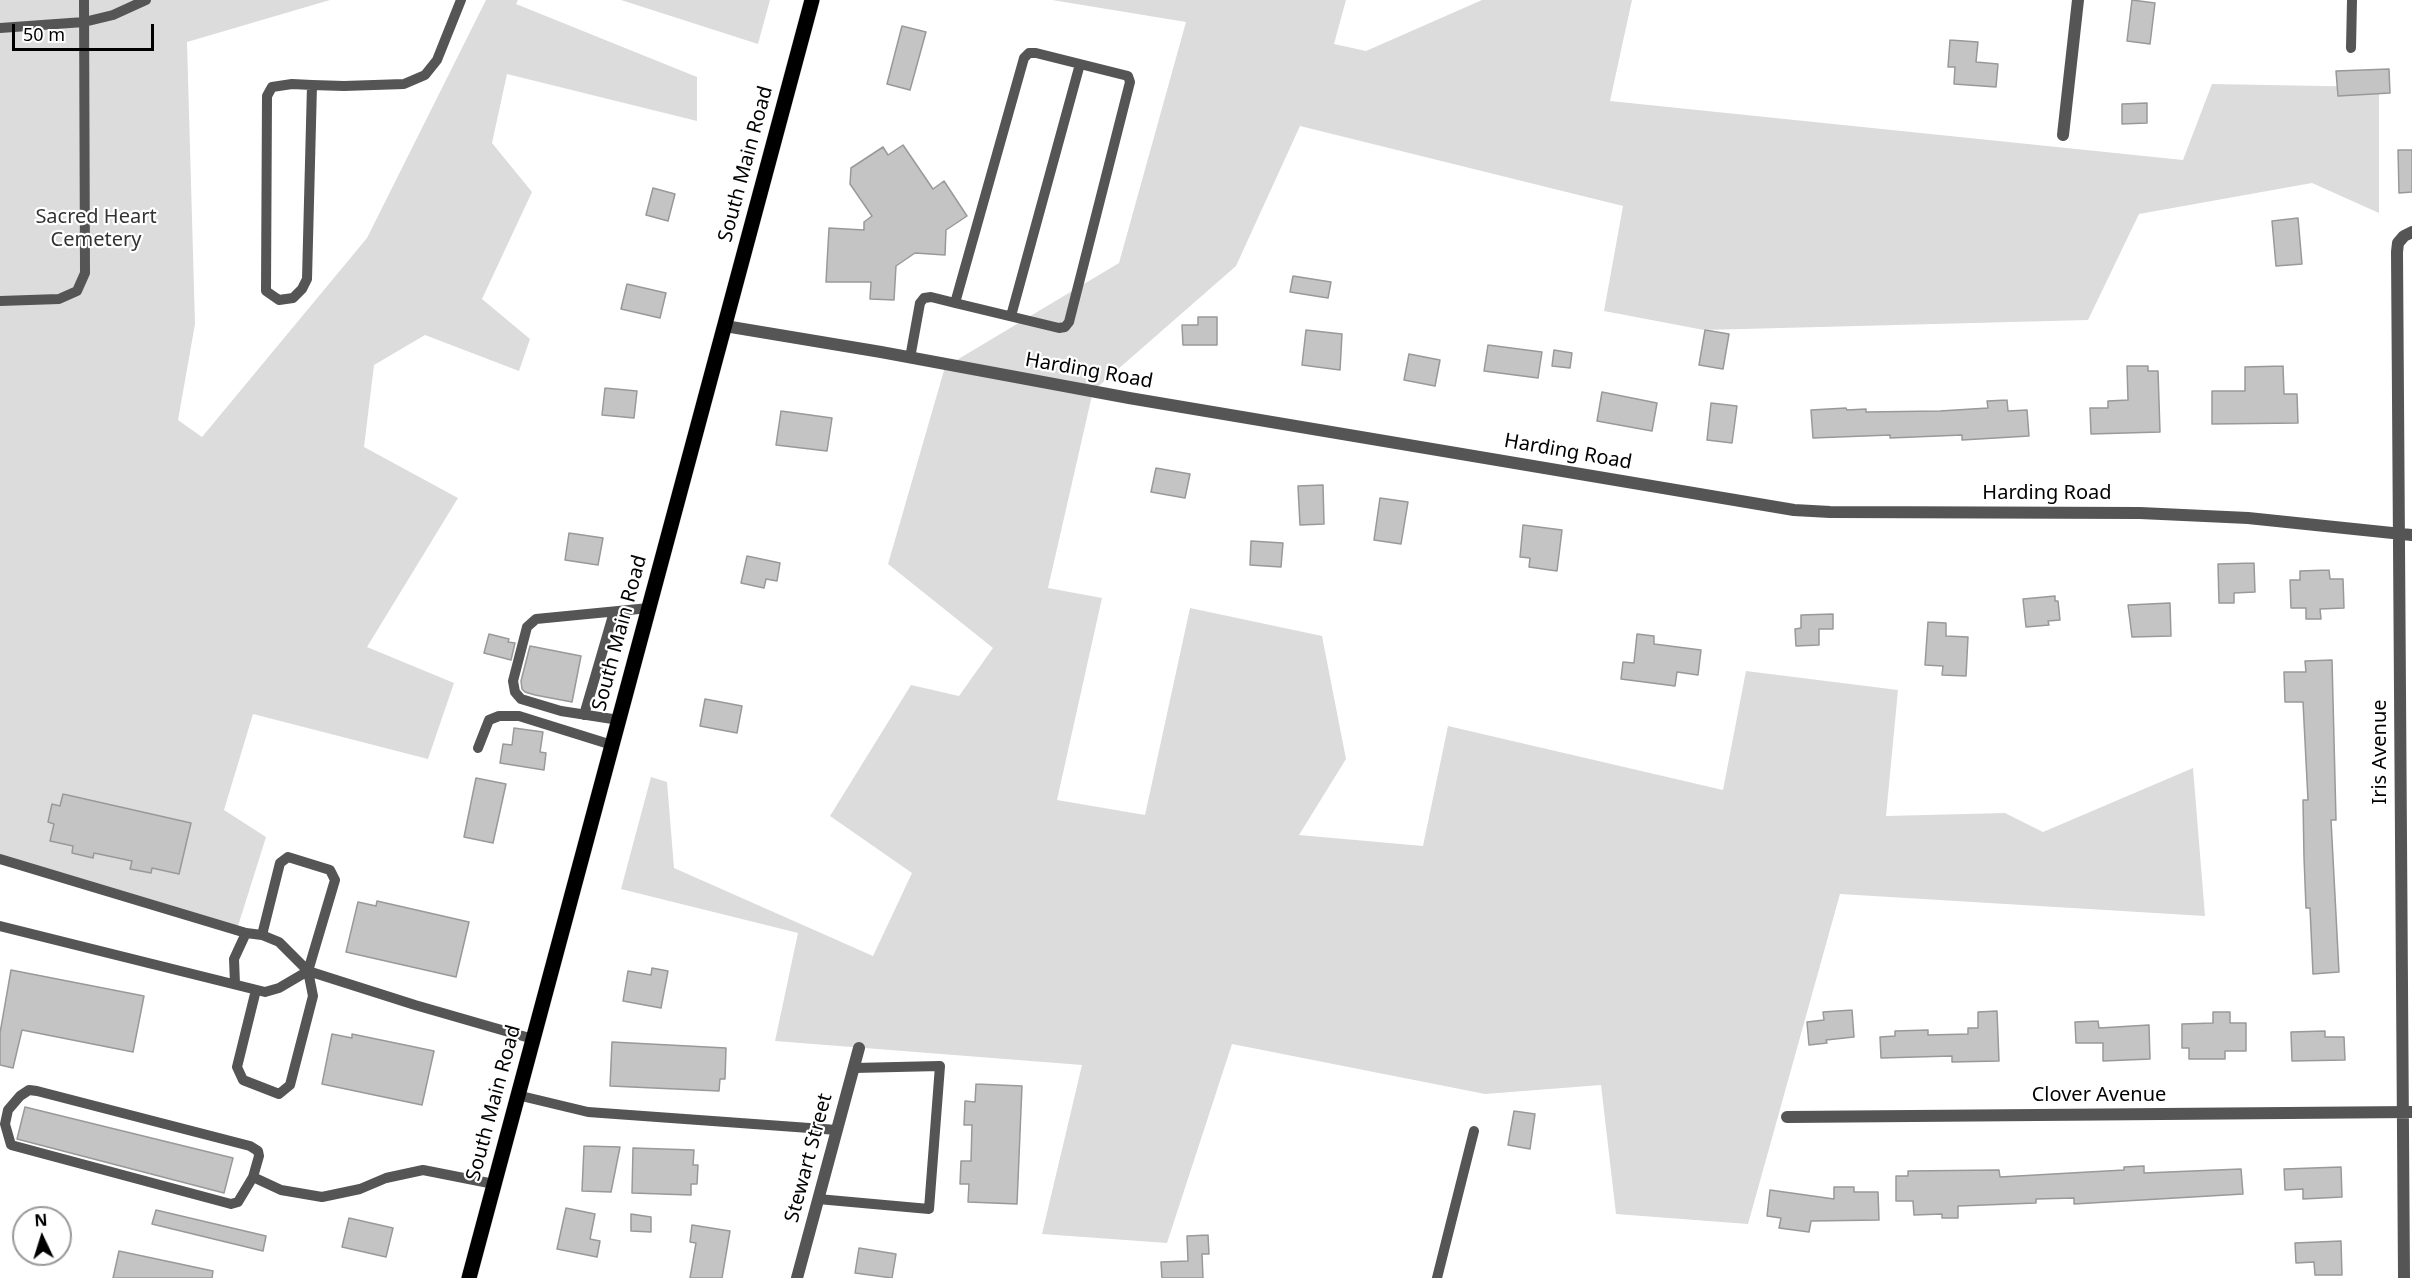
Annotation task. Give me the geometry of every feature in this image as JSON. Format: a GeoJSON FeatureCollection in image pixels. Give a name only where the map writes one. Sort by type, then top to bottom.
{"type":"FeatureCollection","features":[{"type":"Feature","properties":{"kind":"main road","name":"South Main Road"},"geometry":{"type":"LineString","coordinates":[[469,1278],[812,0]]}},
{"type":"Feature","properties":{"kind":"street"},"geometry":{"type":"LineString","coordinates":[[2063,135],[2078,0]]}},
{"type":"Feature","properties":{"kind":"street","name":"Iris Avenue"},"geometry":{"type":"LineString","coordinates":[[2404,1278],[2407,1112],[2398,534],[2397,252],[2398,243],[2412,232]]}},
{"type":"Feature","properties":{"kind":"street","name":"Harding Road"},"geometry":{"type":"LineString","coordinates":[[725,327],[1129,398],[1794,510],[2140,513],[2248,518],[2412,535]]}},
{"type":"Feature","properties":{"kind":"street","name":"Stewart Street"},"geometry":{"type":"LineString","coordinates":[[797,1278],[859,1048]]}},
{"type":"Feature","properties":{"kind":"street","name":"Clover Avenue"},"geometry":{"type":"LineString","coordinates":[[1787,1117],[2407,1112]]}},
{"type":"Feature","properties":{"kind":"lane"},"geometry":{"type":"LineString","coordinates":[[0,301],[59,299],[77,291],[85,273],[84,0]]}},
{"type":"Feature","properties":{"kind":"lane"},"geometry":{"type":"LineString","coordinates":[[0,28],[84,22],[113,15],[146,0]]}},
{"type":"Feature","properties":{"kind":"lane"},"geometry":{"type":"LineString","coordinates":[[312,85],[307,279],[302,289],[293,298],[279,300],[266,291],[267,96],[272,87],[292,84],[404,84],[424,75],[437,60],[461,0]]}},
{"type":"Feature","properties":{"kind":"lane"},"geometry":{"type":"LineString","coordinates":[[2351,48],[2352,0]]}},
{"type":"Feature","properties":{"kind":"lane"},"geometry":{"type":"LineString","coordinates":[[910,358],[920,303],[924,298],[931,297],[955,303],[1011,316],[1059,328],[1065,327],[1070,322],[1130,82],[1128,76],[1036,53],[1029,53],[1024,58],[955,303]]}},
{"type":"Feature","properties":{"kind":"lane"},"geometry":{"type":"LineString","coordinates":[[1011,316],[1080,64]]}},
{"type":"Feature","properties":{"kind":"lane"},"geometry":{"type":"LineString","coordinates":[[618,720],[584,715],[521,699],[515,692],[513,681],[528,627],[536,619],[649,608]]}},
{"type":"Feature","properties":{"kind":"lane"},"geometry":{"type":"LineString","coordinates":[[584,715],[614,612]]}},
{"type":"Feature","properties":{"kind":"lane"},"geometry":{"type":"LineString","coordinates":[[478,748],[489,720],[500,716],[519,716],[612,746]]}},
{"type":"Feature","properties":{"kind":"lane"},"geometry":{"type":"LineString","coordinates":[[256,990],[237,1067],[243,1080],[279,1094],[290,1085],[313,996],[308,971],[335,880],[330,870],[288,857],[280,863],[262,934]]}},
{"type":"Feature","properties":{"kind":"lane"},"geometry":{"type":"LineString","coordinates":[[0,859],[246,933],[262,934],[279,942],[308,971],[415,1005],[533,1038]]}},
{"type":"Feature","properties":{"kind":"lane"},"geometry":{"type":"LineString","coordinates":[[0,926],[265,992],[279,988],[308,971]]}},
{"type":"Feature","properties":{"kind":"lane"},"geometry":{"type":"LineString","coordinates":[[235,984],[234,959],[246,933]]}},
{"type":"Feature","properties":{"kind":"lane"},"geometry":{"type":"LineString","coordinates":[[818,1199],[929,1209],[940,1066],[854,1068]]}},
{"type":"Feature","properties":{"kind":"lane"},"geometry":{"type":"LineString","coordinates":[[29,1090],[37,1091],[250,1146],[258,1151],[259,1156],[253,1177],[238,1202],[231,1204],[11,1145],[5,1124],[8,1110],[20,1096],[29,1090]]}},
{"type":"Feature","properties":{"kind":"lane"},"geometry":{"type":"LineString","coordinates":[[517,1095],[588,1112],[837,1130]]}},
{"type":"Feature","properties":{"kind":"lane"},"geometry":{"type":"LineString","coordinates":[[1437,1278],[1474,1131]]}},
{"type":"Feature","properties":{"kind":"lane"},"geometry":{"type":"LineString","coordinates":[[253,1177],[281,1190],[321,1197],[360,1189],[386,1178],[423,1170],[494,1184]]}},
{"type":"Feature","properties":{"kind":"green space","name":"Sacred Heart Cemetery"},"geometry":{"type":"Polygon","coordinates":[[[0,0],[330,0],[187,42],[195,324],[178,420],[202,437],[367,238],[486,0],[518,0],[516,4],[697,77],[697,121],[507,74],[492,143],[532,192],[482,299],[530,339],[519,371],[425,335],[374,365],[364,447],[458,498],[367,647],[454,683],[428,759],[253,714],[224,810],[266,837],[238,926],[0,862],[0,0]]]}},
{"type":"Feature","properties":{"kind":"green space"},"geometry":{"type":"Polygon","coordinates":[[[621,0],[770,0],[758,44],[621,0]]]}},
{"type":"Feature","properties":{"kind":"green space"},"geometry":{"type":"Polygon","coordinates":[[[1052,0],[1346,0],[1334,44],[1366,51],[1482,0],[1632,0],[1610,101],[2183,160],[2212,84],[2379,87],[2379,213],[2312,183],[2139,214],[2088,320],[1704,330],[1604,311],[1623,206],[1300,126],[1236,266],[1093,391],[1048,588],[1102,598],[1057,800],[1145,815],[1190,608],[1322,636],[1346,759],[1299,835],[1423,846],[1448,726],[1723,790],[1746,671],[1898,690],[1886,816],[2005,813],[2043,832],[2193,768],[2205,916],[1840,894],[1748,1224],[1616,1214],[1601,1085],[1485,1094],[1232,1044],[1167,1243],[1042,1234],[1082,1065],[775,1041],[798,933],[621,889],[651,777],[667,782],[674,868],[873,956],[912,873],[830,816],[911,685],[959,696],[993,648],[888,564],[945,367],[1119,263],[1186,22],[1052,0]]]}},
{"type":"Feature","properties":{"kind":"building"},"geometry":{"type":"Polygon","coordinates":[[[2132,0],[2155,3],[2150,44],[2127,41],[2132,0]]]}},
{"type":"Feature","properties":{"kind":"building"},"geometry":{"type":"Polygon","coordinates":[[[902,26],[926,32],[910,90],[887,84],[902,26]]]}},
{"type":"Feature","properties":{"kind":"building"},"geometry":{"type":"Polygon","coordinates":[[[1950,40],[1978,42],[1976,62],[1998,64],[1996,87],[1954,84],[1955,67],[1948,67],[1950,40]]]}},
{"type":"Feature","properties":{"kind":"building"},"geometry":{"type":"Polygon","coordinates":[[[2389,69],[2390,93],[2338,96],[2336,71],[2389,69]]]}},
{"type":"Feature","properties":{"kind":"building"},"geometry":{"type":"Polygon","coordinates":[[[2147,103],[2147,123],[2122,124],[2122,104],[2147,103]]]}},
{"type":"Feature","properties":{"kind":"building"},"geometry":{"type":"Polygon","coordinates":[[[903,145],[933,189],[944,181],[967,216],[946,230],[945,255],[915,253],[896,266],[894,300],[870,299],[871,282],[826,282],[829,228],[864,230],[864,222],[872,216],[850,184],[851,168],[883,147],[888,155],[903,145]]]}},
{"type":"Feature","properties":{"kind":"building"},"geometry":{"type":"Polygon","coordinates":[[[2398,150],[2412,150],[2412,192],[2399,193],[2398,150]]]}},
{"type":"Feature","properties":{"kind":"building"},"geometry":{"type":"Polygon","coordinates":[[[653,188],[675,194],[668,221],[646,215],[653,188]]]}},
{"type":"Feature","properties":{"kind":"building"},"geometry":{"type":"Polygon","coordinates":[[[2298,218],[2302,264],[2276,266],[2272,221],[2298,218]]]}},
{"type":"Feature","properties":{"kind":"building"},"geometry":{"type":"Polygon","coordinates":[[[1293,276],[1331,282],[1328,298],[1290,292],[1293,276]]]}},
{"type":"Feature","properties":{"kind":"building"},"geometry":{"type":"Polygon","coordinates":[[[627,284],[666,293],[660,318],[621,309],[627,284]]]}},
{"type":"Feature","properties":{"kind":"building"},"geometry":{"type":"Polygon","coordinates":[[[1198,317],[1217,317],[1217,345],[1183,345],[1182,325],[1198,325],[1198,317]]]}},
{"type":"Feature","properties":{"kind":"building"},"geometry":{"type":"Polygon","coordinates":[[[1306,330],[1342,334],[1340,370],[1302,365],[1306,330]]]}},
{"type":"Feature","properties":{"kind":"building"},"geometry":{"type":"Polygon","coordinates":[[[1705,330],[1729,334],[1723,369],[1699,365],[1705,330]]]}},
{"type":"Feature","properties":{"kind":"building"},"geometry":{"type":"Polygon","coordinates":[[[1488,345],[1542,352],[1538,378],[1484,371],[1488,345]]]}},
{"type":"Feature","properties":{"kind":"building"},"geometry":{"type":"Polygon","coordinates":[[[1554,350],[1572,353],[1570,368],[1552,366],[1554,350]]]}},
{"type":"Feature","properties":{"kind":"building"},"geometry":{"type":"Polygon","coordinates":[[[1409,354],[1440,360],[1435,386],[1404,380],[1409,354]]]}},
{"type":"Feature","properties":{"kind":"building"},"geometry":{"type":"Polygon","coordinates":[[[2127,366],[2148,366],[2148,371],[2158,371],[2160,432],[2091,434],[2090,408],[2108,408],[2108,401],[2128,400],[2127,366]]]}},
{"type":"Feature","properties":{"kind":"building"},"geometry":{"type":"Polygon","coordinates":[[[2283,366],[2284,394],[2297,394],[2298,423],[2212,424],[2212,391],[2245,391],[2245,367],[2283,366]]]}},
{"type":"Feature","properties":{"kind":"building"},"geometry":{"type":"Polygon","coordinates":[[[605,388],[637,391],[634,418],[602,415],[605,388]]]}},
{"type":"Feature","properties":{"kind":"building"},"geometry":{"type":"Polygon","coordinates":[[[1602,392],[1657,403],[1652,431],[1597,421],[1602,392]]]}},
{"type":"Feature","properties":{"kind":"building"},"geometry":{"type":"Polygon","coordinates":[[[2007,400],[2008,411],[2027,410],[2029,436],[1962,440],[1962,435],[1813,438],[1811,410],[1846,408],[1847,410],[1866,409],[1866,412],[1940,411],[1988,408],[1987,401],[2007,400]]]}},
{"type":"Feature","properties":{"kind":"building"},"geometry":{"type":"Polygon","coordinates":[[[1711,403],[1737,406],[1732,443],[1707,440],[1711,403]]]}},
{"type":"Feature","properties":{"kind":"building"},"geometry":{"type":"Polygon","coordinates":[[[781,411],[832,418],[827,451],[776,445],[781,411]]]}},
{"type":"Feature","properties":{"kind":"building"},"geometry":{"type":"Polygon","coordinates":[[[1156,468],[1190,474],[1185,498],[1151,492],[1156,468]]]}},
{"type":"Feature","properties":{"kind":"building"},"geometry":{"type":"Polygon","coordinates":[[[1323,485],[1324,524],[1300,525],[1298,486],[1323,485]]]}},
{"type":"Feature","properties":{"kind":"building"},"geometry":{"type":"Polygon","coordinates":[[[1380,498],[1408,502],[1401,544],[1374,540],[1380,498]]]}},
{"type":"Feature","properties":{"kind":"building"},"geometry":{"type":"Polygon","coordinates":[[[1523,525],[1562,530],[1557,571],[1529,567],[1530,558],[1520,557],[1523,525]]]}},
{"type":"Feature","properties":{"kind":"building"},"geometry":{"type":"Polygon","coordinates":[[[569,533],[603,538],[598,565],[565,560],[569,533]]]}},
{"type":"Feature","properties":{"kind":"building"},"geometry":{"type":"Polygon","coordinates":[[[1251,541],[1283,543],[1281,567],[1250,565],[1251,541]]]}},
{"type":"Feature","properties":{"kind":"building"},"geometry":{"type":"Polygon","coordinates":[[[747,556],[780,563],[777,581],[766,579],[764,588],[741,583],[747,556]]]}},
{"type":"Feature","properties":{"kind":"building"},"geometry":{"type":"Polygon","coordinates":[[[2254,563],[2255,592],[2234,593],[2234,603],[2219,603],[2218,564],[2254,563]]]}},
{"type":"Feature","properties":{"kind":"building"},"geometry":{"type":"Polygon","coordinates":[[[2329,570],[2330,579],[2343,579],[2344,608],[2320,609],[2321,619],[2306,619],[2306,608],[2291,608],[2290,580],[2300,580],[2300,571],[2329,570]]]}},
{"type":"Feature","properties":{"kind":"building"},"geometry":{"type":"Polygon","coordinates":[[[2055,596],[2055,601],[2058,601],[2060,620],[2048,621],[2049,625],[2026,627],[2023,599],[2055,596]]]}},
{"type":"Feature","properties":{"kind":"building"},"geometry":{"type":"Polygon","coordinates":[[[2170,603],[2171,636],[2132,637],[2128,605],[2170,603]]]}},
{"type":"Feature","properties":{"kind":"building"},"geometry":{"type":"Polygon","coordinates":[[[1833,614],[1833,629],[1819,629],[1819,645],[1796,646],[1795,629],[1801,628],[1801,615],[1833,614]]]}},
{"type":"Feature","properties":{"kind":"building"},"geometry":{"type":"Polygon","coordinates":[[[1928,622],[1946,623],[1946,636],[1968,637],[1966,676],[1942,675],[1943,666],[1925,665],[1928,622]]]}},
{"type":"Feature","properties":{"kind":"building"},"geometry":{"type":"Polygon","coordinates":[[[489,634],[509,639],[508,642],[515,643],[511,660],[484,653],[489,634]]]}},
{"type":"Feature","properties":{"kind":"building"},"geometry":{"type":"Polygon","coordinates":[[[1637,634],[1654,636],[1654,644],[1701,650],[1698,675],[1677,672],[1675,686],[1621,679],[1623,662],[1634,663],[1637,634]]]}},
{"type":"Feature","properties":{"kind":"building"},"geometry":{"type":"Polygon","coordinates":[[[530,646],[581,656],[572,702],[535,695],[522,689],[521,681],[530,646]]]}},
{"type":"Feature","properties":{"kind":"building"},"geometry":{"type":"Polygon","coordinates":[[[2332,660],[2336,820],[2331,820],[2339,972],[2313,974],[2310,908],[2306,908],[2304,857],[2303,800],[2308,800],[2303,702],[2285,702],[2284,672],[2306,672],[2305,661],[2332,660]]]}},
{"type":"Feature","properties":{"kind":"building"},"geometry":{"type":"Polygon","coordinates":[[[705,699],[742,706],[737,733],[700,726],[705,699]]]}},
{"type":"Feature","properties":{"kind":"building"},"geometry":{"type":"Polygon","coordinates":[[[514,728],[543,732],[540,752],[546,753],[544,770],[500,763],[503,744],[512,745],[514,728]]]}},
{"type":"Feature","properties":{"kind":"building"},"geometry":{"type":"Polygon","coordinates":[[[476,778],[506,784],[493,843],[464,837],[476,778]]]}},
{"type":"Feature","properties":{"kind":"building"},"geometry":{"type":"Polygon","coordinates":[[[63,794],[191,823],[179,874],[152,868],[151,873],[130,869],[132,861],[94,853],[93,858],[72,853],[73,846],[50,841],[54,824],[48,822],[52,804],[60,806],[63,794]]]}},
{"type":"Feature","properties":{"kind":"building"},"geometry":{"type":"Polygon","coordinates":[[[377,901],[469,922],[456,977],[346,952],[358,902],[376,906],[377,901]]]}},
{"type":"Feature","properties":{"kind":"building"},"geometry":{"type":"Polygon","coordinates":[[[652,968],[668,971],[661,1008],[623,1001],[628,971],[651,975],[652,968]]]}},
{"type":"Feature","properties":{"kind":"building"},"geometry":{"type":"Polygon","coordinates":[[[11,970],[144,996],[133,1052],[22,1030],[13,1068],[0,1065],[0,1033],[11,970]]]}},
{"type":"Feature","properties":{"kind":"building"},"geometry":{"type":"Polygon","coordinates":[[[1852,1010],[1854,1037],[1826,1040],[1827,1043],[1809,1045],[1807,1022],[1824,1020],[1823,1012],[1852,1010]]]}},
{"type":"Feature","properties":{"kind":"building"},"geometry":{"type":"Polygon","coordinates":[[[1997,1011],[1999,1061],[1952,1062],[1952,1056],[1881,1058],[1880,1037],[1895,1036],[1895,1031],[1928,1030],[1928,1035],[1968,1034],[1968,1028],[1978,1028],[1978,1012],[1997,1011]]]}},
{"type":"Feature","properties":{"kind":"building"},"geometry":{"type":"Polygon","coordinates":[[[2213,1012],[2230,1012],[2230,1023],[2246,1023],[2246,1051],[2225,1051],[2225,1059],[2189,1059],[2189,1048],[2182,1048],[2182,1024],[2213,1023],[2213,1012]]]}},
{"type":"Feature","properties":{"kind":"building"},"geometry":{"type":"Polygon","coordinates":[[[2098,1021],[2099,1028],[2149,1025],[2150,1059],[2103,1061],[2103,1043],[2076,1043],[2075,1022],[2098,1021]]]}},
{"type":"Feature","properties":{"kind":"building"},"geometry":{"type":"Polygon","coordinates":[[[2325,1031],[2325,1037],[2344,1037],[2345,1060],[2292,1061],[2291,1032],[2325,1031]]]}},
{"type":"Feature","properties":{"kind":"building"},"geometry":{"type":"Polygon","coordinates":[[[332,1034],[352,1038],[352,1034],[434,1051],[422,1105],[322,1084],[332,1034]]]}},
{"type":"Feature","properties":{"kind":"building"},"geometry":{"type":"Polygon","coordinates":[[[612,1042],[726,1048],[725,1079],[720,1079],[719,1091],[610,1086],[612,1042]]]}},
{"type":"Feature","properties":{"kind":"building"},"geometry":{"type":"Polygon","coordinates":[[[976,1084],[1022,1086],[1017,1204],[968,1202],[969,1184],[960,1184],[961,1161],[971,1161],[972,1125],[964,1125],[965,1101],[975,1102],[976,1084]]]}},
{"type":"Feature","properties":{"kind":"building"},"geometry":{"type":"Polygon","coordinates":[[[25,1107],[233,1158],[224,1193],[17,1139],[25,1107]]]}},
{"type":"Feature","properties":{"kind":"building"},"geometry":{"type":"Polygon","coordinates":[[[1514,1111],[1535,1114],[1530,1149],[1508,1145],[1514,1111]]]}},
{"type":"Feature","properties":{"kind":"building"},"geometry":{"type":"Polygon","coordinates":[[[584,1146],[620,1147],[611,1192],[582,1191],[584,1146]]]}},
{"type":"Feature","properties":{"kind":"building"},"geometry":{"type":"Polygon","coordinates":[[[633,1148],[694,1150],[693,1165],[698,1165],[697,1184],[691,1184],[691,1195],[632,1193],[633,1148]]]}},
{"type":"Feature","properties":{"kind":"building"},"geometry":{"type":"Polygon","coordinates":[[[2144,1166],[2144,1173],[2241,1169],[2243,1194],[2074,1204],[2074,1198],[2036,1199],[2036,1203],[1958,1206],[1958,1218],[1942,1218],[1942,1214],[1914,1215],[1913,1201],[1896,1201],[1896,1176],[1908,1176],[1908,1171],[1999,1170],[2000,1177],[2124,1170],[2124,1167],[2144,1166]]]}},
{"type":"Feature","properties":{"kind":"building"},"geometry":{"type":"Polygon","coordinates":[[[2341,1167],[2342,1197],[2303,1199],[2303,1189],[2285,1190],[2284,1169],[2341,1167]]]}},
{"type":"Feature","properties":{"kind":"building"},"geometry":{"type":"Polygon","coordinates":[[[1834,1187],[1854,1187],[1854,1192],[1878,1192],[1879,1220],[1811,1221],[1809,1232],[1779,1228],[1781,1218],[1767,1216],[1770,1190],[1834,1199],[1834,1187]]]}},
{"type":"Feature","properties":{"kind":"building"},"geometry":{"type":"Polygon","coordinates":[[[566,1208],[595,1214],[590,1239],[600,1241],[597,1257],[557,1249],[566,1208]]]}},
{"type":"Feature","properties":{"kind":"building"},"geometry":{"type":"Polygon","coordinates":[[[156,1210],[266,1236],[263,1251],[152,1224],[156,1210]]]}},
{"type":"Feature","properties":{"kind":"building"},"geometry":{"type":"Polygon","coordinates":[[[631,1214],[651,1217],[651,1232],[631,1231],[631,1214]]]}},
{"type":"Feature","properties":{"kind":"building"},"geometry":{"type":"Polygon","coordinates":[[[349,1218],[393,1228],[386,1257],[342,1247],[349,1218]]]}},
{"type":"Feature","properties":{"kind":"building"},"geometry":{"type":"Polygon","coordinates":[[[692,1225],[730,1231],[722,1278],[690,1278],[696,1243],[690,1242],[692,1225]]]}},
{"type":"Feature","properties":{"kind":"building"},"geometry":{"type":"Polygon","coordinates":[[[1208,1235],[1209,1254],[1202,1254],[1203,1278],[1162,1278],[1161,1262],[1188,1261],[1187,1236],[1208,1235]]]}},
{"type":"Feature","properties":{"kind":"building"},"geometry":{"type":"Polygon","coordinates":[[[2341,1241],[2342,1275],[2315,1275],[2314,1262],[2296,1263],[2295,1243],[2341,1241]]]}},
{"type":"Feature","properties":{"kind":"building"},"geometry":{"type":"Polygon","coordinates":[[[859,1248],[896,1254],[892,1278],[855,1273],[859,1248]]]}},
{"type":"Feature","properties":{"kind":"building"},"geometry":{"type":"Polygon","coordinates":[[[119,1251],[213,1271],[212,1278],[113,1278],[119,1251]]]}}]}
